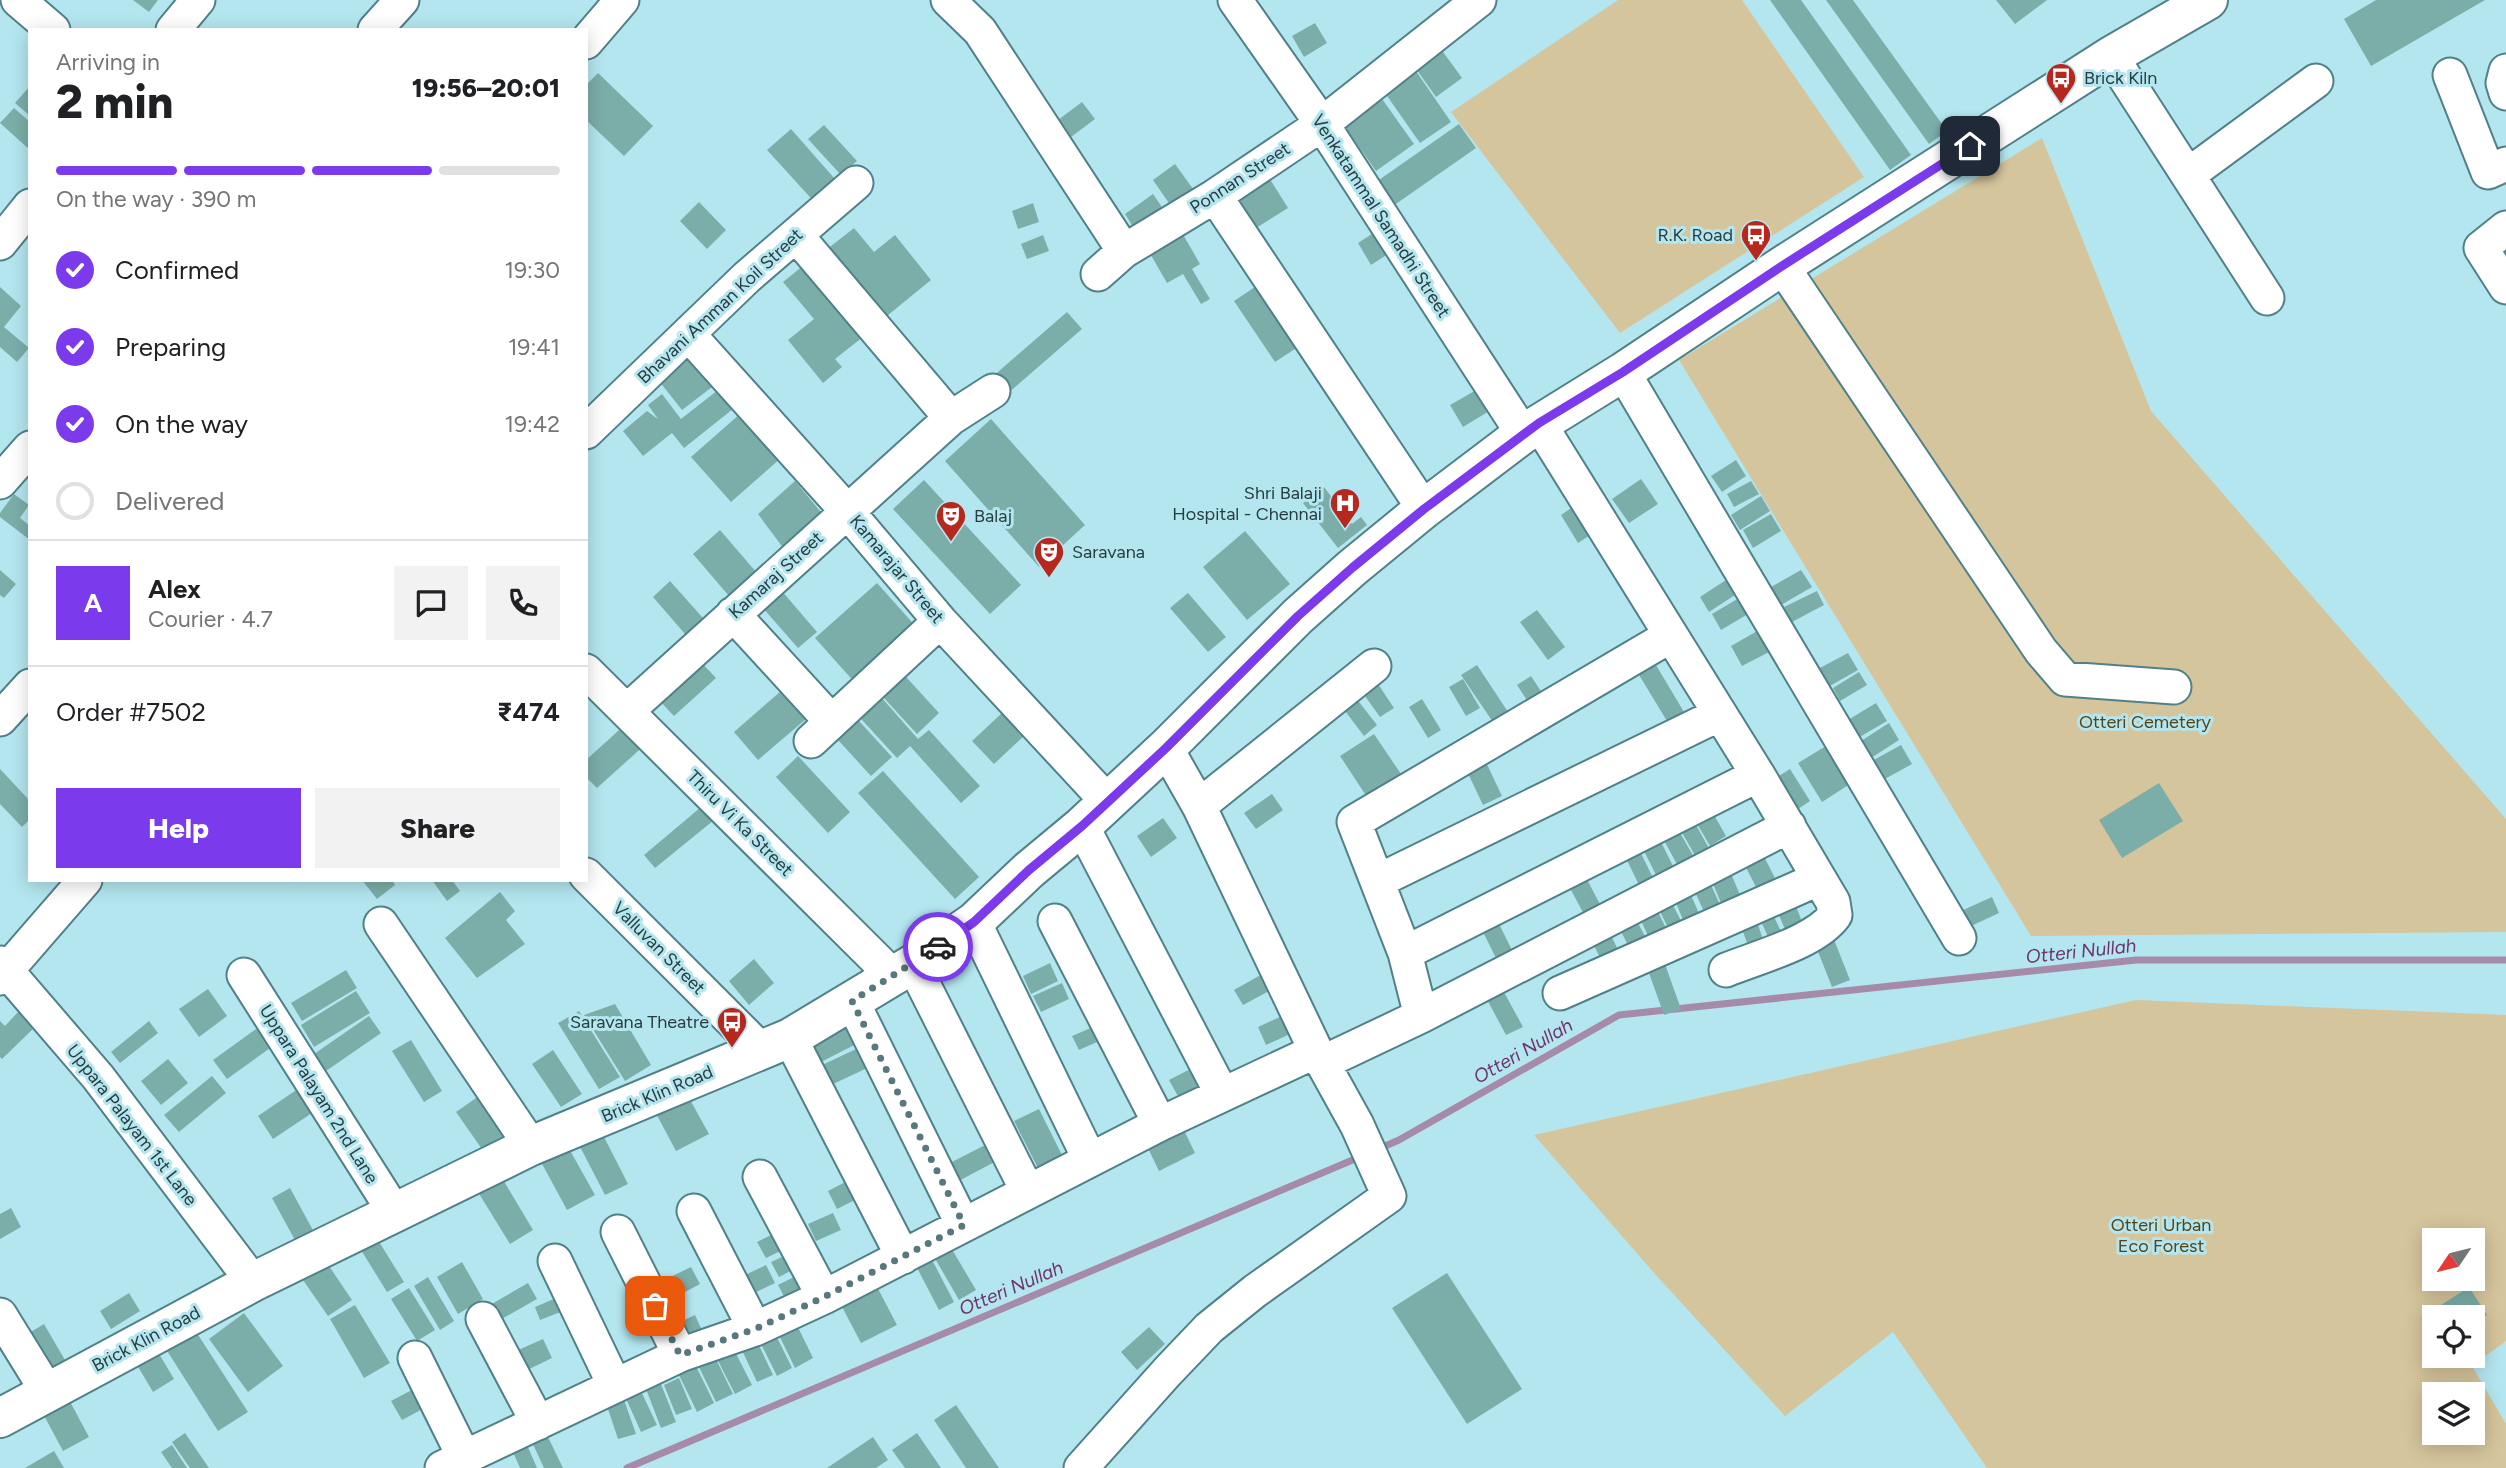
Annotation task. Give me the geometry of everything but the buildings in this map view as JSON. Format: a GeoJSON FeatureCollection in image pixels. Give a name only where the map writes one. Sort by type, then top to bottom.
{"type":"FeatureCollection","features":[{"type":"Feature","properties":{"kind":"main road","name":"Brick Klin Road"},"geometry":{"type":"LineString","coordinates":[[0,1418],[253,1282],[531,1146],[775,1044],[903,970],[974,922],[1166,748],[1298,616],[1352,568],[1424,509],[1531,428],[1623,372],[1782,266],[2111,56],[2208,0]]}},
{"type":"Feature","properties":{"kind":"street"},"geometry":{"type":"LineString","coordinates":[[18,0],[51,28]]}},
{"type":"Feature","properties":{"kind":"street"},"geometry":{"type":"LineString","coordinates":[[175,28],[198,0]]}},
{"type":"Feature","properties":{"kind":"street"},"geometry":{"type":"LineString","coordinates":[[376,28],[402,0]]}},
{"type":"Feature","properties":{"kind":"street"},"geometry":{"type":"LineString","coordinates":[[588,40],[622,0]]}},
{"type":"Feature","properties":{"kind":"street"},"geometry":{"type":"LineString","coordinates":[[948,0],[980,31],[1124,251]]}},
{"type":"Feature","properties":{"kind":"street","name":"Venkatammal Samadhi Street"},"geometry":{"type":"LineString","coordinates":[[1235,0],[1531,428],[1670,636],[1758,775],[1833,902],[1835,915],[1827,926],[1797,942],[1727,970]]}},
{"type":"Feature","properties":{"kind":"street","name":"Ponnan Street"},"geometry":{"type":"LineString","coordinates":[[1098,274],[1124,251],[1215,196],[1322,124],[1474,2]]}},
{"type":"Feature","properties":{"kind":"street"},"geometry":{"type":"LineString","coordinates":[[2111,56],[2267,298]]}},
{"type":"Feature","properties":{"kind":"street"},"geometry":{"type":"LineString","coordinates":[[2506,71],[2502,83],[2506,93]]}},
{"type":"Feature","properties":{"kind":"street"},"geometry":{"type":"LineString","coordinates":[[2450,75],[2488,172],[2506,164]]}},
{"type":"Feature","properties":{"kind":"street"},"geometry":{"type":"LineString","coordinates":[[2188,175],[2316,81]]}},
{"type":"Feature","properties":{"kind":"street","name":"Bhavani Amman Koil Street"},"geometry":{"type":"LineString","coordinates":[[588,430],[747,277],[856,183]]}},
{"type":"Feature","properties":{"kind":"street"},"geometry":{"type":"LineString","coordinates":[[1215,196],[1424,509]]}},
{"type":"Feature","properties":{"kind":"street"},"geometry":{"type":"LineString","coordinates":[[2506,228],[2481,248],[2506,287]]}},
{"type":"Feature","properties":{"kind":"street"},"geometry":{"type":"LineString","coordinates":[[796,235],[951,418]]}},
{"type":"Feature","properties":{"kind":"street"},"geometry":{"type":"LineString","coordinates":[[1782,266],[2041,651],[2065,679],[2174,687]]}},
{"type":"Feature","properties":{"kind":"street","name":"Kamarajar Street"},"geometry":{"type":"LineString","coordinates":[[689,335],[847,511],[940,621],[1094,813],[1222,1094]]}},
{"type":"Feature","properties":{"kind":"street"},"geometry":{"type":"LineString","coordinates":[[1623,372],[1959,938]]}},
{"type":"Feature","properties":{"kind":"street","name":"Kamaraj Street"},"geometry":{"type":"LineString","coordinates":[[628,710],[951,418],[993,391]]}},
{"type":"Feature","properties":{"kind":"street"},"geometry":{"type":"LineString","coordinates":[[0,482],[28,450]]}},
{"type":"Feature","properties":{"kind":"street"},"geometry":{"type":"LineString","coordinates":[[733,614],[821,731],[940,621]]}},
{"type":"Feature","properties":{"kind":"street"},"geometry":{"type":"LineString","coordinates":[[1421,1016],[1405,953],[1354,822],[1670,636]]}},
{"type":"Feature","properties":{"kind":"street"},"geometry":{"type":"LineString","coordinates":[[1199,806],[1374,666]]}},
{"type":"Feature","properties":{"kind":"street","name":"Thiru Vi Ka Street"},"geometry":{"type":"LineString","coordinates":[[588,673],[903,970],[1028,1192]]}},
{"type":"Feature","properties":{"kind":"street"},"geometry":{"type":"LineString","coordinates":[[0,719],[28,688]]}},
{"type":"Feature","properties":{"kind":"street"},"geometry":{"type":"LineString","coordinates":[[1378,881],[1720,714]]}},
{"type":"Feature","properties":{"kind":"street"},"geometry":{"type":"LineString","coordinates":[[1081,1468],[1209,1328],[1255,1291],[1389,1196],[1357,1125],[1319,1057],[1199,806],[1166,748]]}},
{"type":"Feature","properties":{"kind":"street"},"geometry":{"type":"LineString","coordinates":[[1405,953],[1758,775]]}},
{"type":"Feature","properties":{"kind":"street"},"geometry":{"type":"LineString","coordinates":[[415,1358],[453,1462],[680,1355],[755,1329],[824,1297],[1222,1094],[1421,1016],[1789,826]]}},
{"type":"Feature","properties":{"kind":"street","name":"Valluvan Street"},"geometry":{"type":"LineString","coordinates":[[588,876],[775,1044],[903,1257]]}},
{"type":"Feature","properties":{"kind":"street"},"geometry":{"type":"LineString","coordinates":[[1560,993],[1818,879]]}},
{"type":"Feature","properties":{"kind":"street"},"geometry":{"type":"LineString","coordinates":[[2,971],[83,882]]}},
{"type":"Feature","properties":{"kind":"street"},"geometry":{"type":"LineString","coordinates":[[1055,921],[1160,1124]]}},
{"type":"Feature","properties":{"kind":"street"},"geometry":{"type":"LineString","coordinates":[[974,922],[1090,1160]]}},
{"type":"Feature","properties":{"kind":"street"},"geometry":{"type":"LineString","coordinates":[[381,924],[531,1146]]}},
{"type":"Feature","properties":{"kind":"street","name":"Uppara Palayam 1st Lane"},"geometry":{"type":"LineString","coordinates":[[2,971],[98,1077],[253,1282]]}},
{"type":"Feature","properties":{"kind":"street","name":"Uppara Palayam 2nd Lane"},"geometry":{"type":"LineString","coordinates":[[244,975],[395,1213]]}},
{"type":"Feature","properties":{"kind":"street"},"geometry":{"type":"LineString","coordinates":[[852,1001],[964,1225]]}},
{"type":"Feature","properties":{"kind":"street"},"geometry":{"type":"LineString","coordinates":[[760,1177],[824,1297]]}},
{"type":"Feature","properties":{"kind":"street"},"geometry":{"type":"LineString","coordinates":[[694,1210],[755,1329]]}},
{"type":"Feature","properties":{"kind":"street"},"geometry":{"type":"LineString","coordinates":[[618,1232],[680,1355]]}},
{"type":"Feature","properties":{"kind":"street"},"geometry":{"type":"LineString","coordinates":[[555,1261],[615,1386]]}},
{"type":"Feature","properties":{"kind":"street"},"geometry":{"type":"LineString","coordinates":[[0,1315],[47,1391]]}},
{"type":"Feature","properties":{"kind":"street"},"geometry":{"type":"LineString","coordinates":[[483,1319],[538,1423]]}},
{"type":"Feature","properties":{"kind":"green space"},"geometry":{"type":"Polygon","coordinates":[[[1618,0],[1742,0],[1864,177],[1620,333],[1451,112],[1618,0]]]}},
{"type":"Feature","properties":{"kind":"green space","name":"Otteri Cemetery"},"geometry":{"type":"Polygon","coordinates":[[[2042,138],[2151,411],[2506,819],[2506,932],[2031,936],[1679,360],[2042,138]]]}},
{"type":"Feature","properties":{"kind":"green space","name":"Otteri Urban Eco Forest"},"geometry":{"type":"Polygon","coordinates":[[[2136,1000],[2506,1015],[2506,1341],[2485,1356],[2485,1305],[2422,1305],[2422,1368],[2473,1368],[2481,1382],[2422,1382],[2422,1445],[2485,1445],[2485,1388],[2506,1424],[2506,1468],[1987,1468],[1893,1332],[1785,1416],[1655,1274],[1534,1135],[2136,1000]]]}},
{"type":"Feature","properties":{"kind":"waterway","name":"Otteri Nullah"},"geometry":{"type":"LineString","coordinates":[[1376,1150],[1399,1140],[1619,1015],[2136,960],[2506,960]]}},
{"type":"Feature","properties":{"kind":"waterway","name":"Otteri Nullah"},"geometry":{"type":"LineString","coordinates":[[627,1468],[1362,1156]]}},
{"type":"Feature","properties":{"kind":"way so far"},"geometry":{"type":"LineString","coordinates":[[655,1306],[680,1355],[755,1329],[964,1225],[852,1001],[938,947]]}},
{"type":"Feature","properties":{"kind":"place","name":"Brick Kiln"},"geometry":{"type":"Point","coordinates":[2061,105]}},
{"type":"Feature","properties":{"kind":"place","name":"R.K. Road"},"geometry":{"type":"Point","coordinates":[1756,262]}},
{"type":"Feature","properties":{"kind":"place","name":"Shri Balaji Hospital - Chennai"},"geometry":{"type":"Point","coordinates":[1345,530]}},
{"type":"Feature","properties":{"kind":"place","name":"Balaj"},"geometry":{"type":"Point","coordinates":[951,543]}},
{"type":"Feature","properties":{"kind":"place","name":"Saravana"},"geometry":{"type":"Point","coordinates":[1049,579]}},
{"type":"Feature","properties":{"kind":"place","name":"Saravana Theatre"},"geometry":{"type":"Point","coordinates":[732,1049]}},
{"type":"Feature","properties":{"kind":"route"},"geometry":{"type":"LineString","coordinates":[[938,947],[974,922],[1029,870],[1082,826],[1166,748],[1298,616],[1424,509],[1539,423],[1623,372],[1970,146]]}}]}
